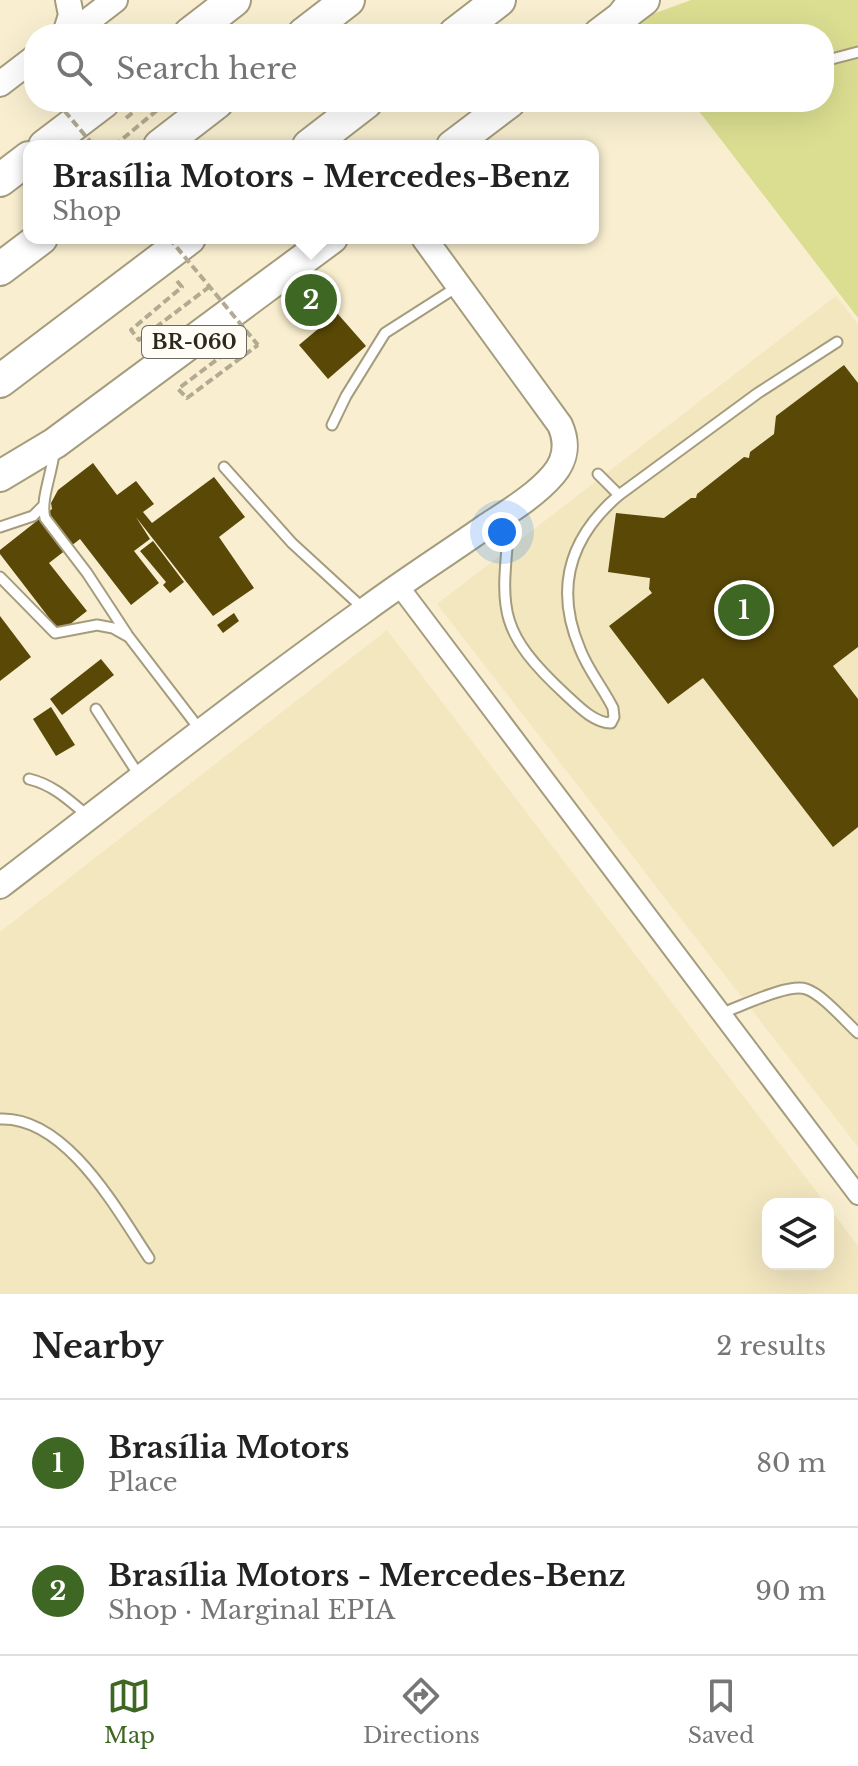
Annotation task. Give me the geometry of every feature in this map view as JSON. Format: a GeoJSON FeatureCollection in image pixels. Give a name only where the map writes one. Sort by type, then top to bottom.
{"type":"FeatureCollection","features":[{"type":"Feature","properties":{"kind":"highway"},"geometry":{"type":"LineString","coordinates":[[203,24],[234,0]]}},
{"type":"Feature","properties":{"kind":"highway"},"geometry":{"type":"LineString","coordinates":[[317,24],[348,0]]}},
{"type":"Feature","properties":{"kind":"highway"},"geometry":{"type":"LineString","coordinates":[[468,24],[499,0]]}},
{"type":"Feature","properties":{"kind":"highway"},"geometry":{"type":"LineString","coordinates":[[53,140],[90,112]]}},
{"type":"Feature","properties":{"kind":"highway"},"geometry":{"type":"LineString","coordinates":[[168,140],[204,112]]}},
{"type":"Feature","properties":{"kind":"highway"},"geometry":{"type":"LineString","coordinates":[[317,140],[353,112]]}},
{"type":"Feature","properties":{"kind":"highway"},"geometry":{"type":"LineString","coordinates":[[0,180],[23,163]]}},
{"type":"Feature","properties":{"kind":"highway"},"geometry":{"type":"LineString","coordinates":[[0,269],[33,244]]}},
{"type":"Feature","properties":{"kind":"highway"},"geometry":{"type":"LineString","coordinates":[[0,381],[165,249]]}},
{"type":"Feature","properties":{"kind":"main road"},"geometry":{"type":"LineString","coordinates":[[611,24],[635,5]]}},
{"type":"Feature","properties":{"kind":"main road"},"geometry":{"type":"LineString","coordinates":[[460,140],[497,112]]}},
{"type":"Feature","properties":{"kind":"main road","name":"BR-060"},"geometry":{"type":"LineString","coordinates":[[0,476],[55,443],[324,244]]}},
{"type":"Feature","properties":{"kind":"street"},"geometry":{"type":"LineString","coordinates":[[68,0],[71,15],[68,24]]}},
{"type":"Feature","properties":{"kind":"street"},"geometry":{"type":"LineString","coordinates":[[82,24],[115,0]]}},
{"type":"Feature","properties":{"kind":"street"},"geometry":{"type":"LineString","coordinates":[[0,84],[24,66]]}},
{"type":"Feature","properties":{"kind":"street"},"geometry":{"type":"LineString","coordinates":[[0,886],[201,731],[365,610],[511,510],[552,477],[565,451],[566,438],[560,425],[533,383],[429,244]]}},
{"type":"Feature","properties":{"kind":"street"},"geometry":{"type":"LineString","coordinates":[[399,586],[858,1195]]}},
{"type":"Feature","properties":{"kind":"lane"},"geometry":{"type":"LineString","coordinates":[[834,58],[858,52]]}},
{"type":"Feature","properties":{"kind":"lane"},"geometry":{"type":"LineString","coordinates":[[332,425],[385,333],[460,285]]}},
{"type":"Feature","properties":{"kind":"lane"},"geometry":{"type":"LineString","coordinates":[[511,510],[503,598],[508,625],[540,671],[577,706],[609,725],[614,721],[613,708],[580,650],[566,600],[574,561],[585,531],[619,495],[758,393],[837,342]]}},
{"type":"Feature","properties":{"kind":"lane"},"geometry":{"type":"LineString","coordinates":[[0,527],[33,516],[42,507],[52,472],[55,443]]}},
{"type":"Feature","properties":{"kind":"lane"},"geometry":{"type":"LineString","coordinates":[[224,467],[292,543],[365,610]]}},
{"type":"Feature","properties":{"kind":"lane"},"geometry":{"type":"LineString","coordinates":[[598,474],[619,495]]}},
{"type":"Feature","properties":{"kind":"lane"},"geometry":{"type":"LineString","coordinates":[[42,507],[45,518],[87,573],[129,637],[201,731]]}},
{"type":"Feature","properties":{"kind":"lane"},"geometry":{"type":"LineString","coordinates":[[0,577],[55,633],[97,625],[113,628],[129,637]]}},
{"type":"Feature","properties":{"kind":"lane"},"geometry":{"type":"LineString","coordinates":[[96,709],[140,778]]}},
{"type":"Feature","properties":{"kind":"lane"},"geometry":{"type":"LineString","coordinates":[[29,779],[57,790],[90,817]]}},
{"type":"Feature","properties":{"kind":"lane"},"geometry":{"type":"LineString","coordinates":[[722,1013],[792,988],[806,989],[858,1033]]}},
{"type":"Feature","properties":{"kind":"lane"},"geometry":{"type":"LineString","coordinates":[[0,1119],[14,1118],[36,1125],[64,1148],[99,1182],[149,1258]]}},
{"type":"Feature","properties":{"kind":"path"},"geometry":{"type":"LineString","coordinates":[[65,112],[89,140]]}},
{"type":"Feature","properties":{"kind":"path"},"geometry":{"type":"LineString","coordinates":[[121,140],[155,112]]}},
{"type":"Feature","properties":{"kind":"path"},"geometry":{"type":"LineString","coordinates":[[165,249],[182,287],[131,330],[139,340],[209,287]]}},
{"type":"Feature","properties":{"kind":"path"},"geometry":{"type":"LineString","coordinates":[[165,249],[209,287],[258,345],[187,398],[178,389],[231,349],[213,328]]}},
{"type":"Feature","properties":{"kind":"shaded area"},"geometry":{"type":"Polygon","coordinates":[[[836,296],[858,324],[858,1147],[437,604],[836,296]]]}},
{"type":"Feature","properties":{"kind":"shaded area"},"geometry":{"type":"Polygon","coordinates":[[[387,630],[821,1198],[762,1198],[762,1270],[834,1270],[834,1214],[858,1246],[858,1294],[0,1294],[0,932],[387,630]]]}},
{"type":"Feature","properties":{"kind":"green space"},"geometry":{"type":"Polygon","coordinates":[[[691,0],[858,0],[858,318],[700,112],[834,112],[834,24],[631,22],[691,0]]]}},
{"type":"Feature","properties":{"kind":"building"},"geometry":{"type":"Polygon","coordinates":[[[337,313],[366,346],[328,379],[299,345],[337,313]]]}},
{"type":"Feature","properties":{"kind":"building"},"geometry":{"type":"Polygon","coordinates":[[[844,365],[858,383],[858,647],[833,666],[858,699],[858,827],[833,847],[703,678],[668,704],[609,626],[652,593],[649,589],[650,578],[608,572],[616,513],[664,518],[691,498],[696,498],[744,457],[749,458],[750,452],[774,434],[776,416],[844,365]]]}},
{"type":"Feature","properties":{"kind":"building"},"geometry":{"type":"Polygon","coordinates":[[[93,463],[117,495],[136,481],[154,504],[143,512],[152,523],[214,477],[245,517],[219,537],[254,588],[213,616],[136,517],[150,539],[134,551],[159,583],[131,605],[80,539],[49,563],[87,611],[60,632],[0,550],[52,509],[51,503],[58,490],[93,463]]]}},
{"type":"Feature","properties":{"kind":"building"},"geometry":{"type":"Polygon","coordinates":[[[153,541],[184,582],[170,593],[163,585],[166,582],[140,551],[153,541]]]}},
{"type":"Feature","properties":{"kind":"building"},"geometry":{"type":"Polygon","coordinates":[[[234,613],[239,621],[223,633],[217,625],[234,613]]]}},
{"type":"Feature","properties":{"kind":"building"},"geometry":{"type":"Polygon","coordinates":[[[0,616],[31,657],[0,681],[0,616]]]}},
{"type":"Feature","properties":{"kind":"building"},"geometry":{"type":"Polygon","coordinates":[[[101,659],[114,675],[62,715],[50,699],[101,659]]]}},
{"type":"Feature","properties":{"kind":"building"},"geometry":{"type":"Polygon","coordinates":[[[51,707],[75,745],[56,756],[33,719],[51,707]]]}},
{"type":"Feature","properties":{"kind":"place","name":"Brasília Motors - Mercedes-Benz"},"geometry":{"type":"Point","coordinates":[311,300]}},
{"type":"Feature","properties":{"kind":"place","name":"Brasília Motors"},"geometry":{"type":"Point","coordinates":[744,610]}}]}
